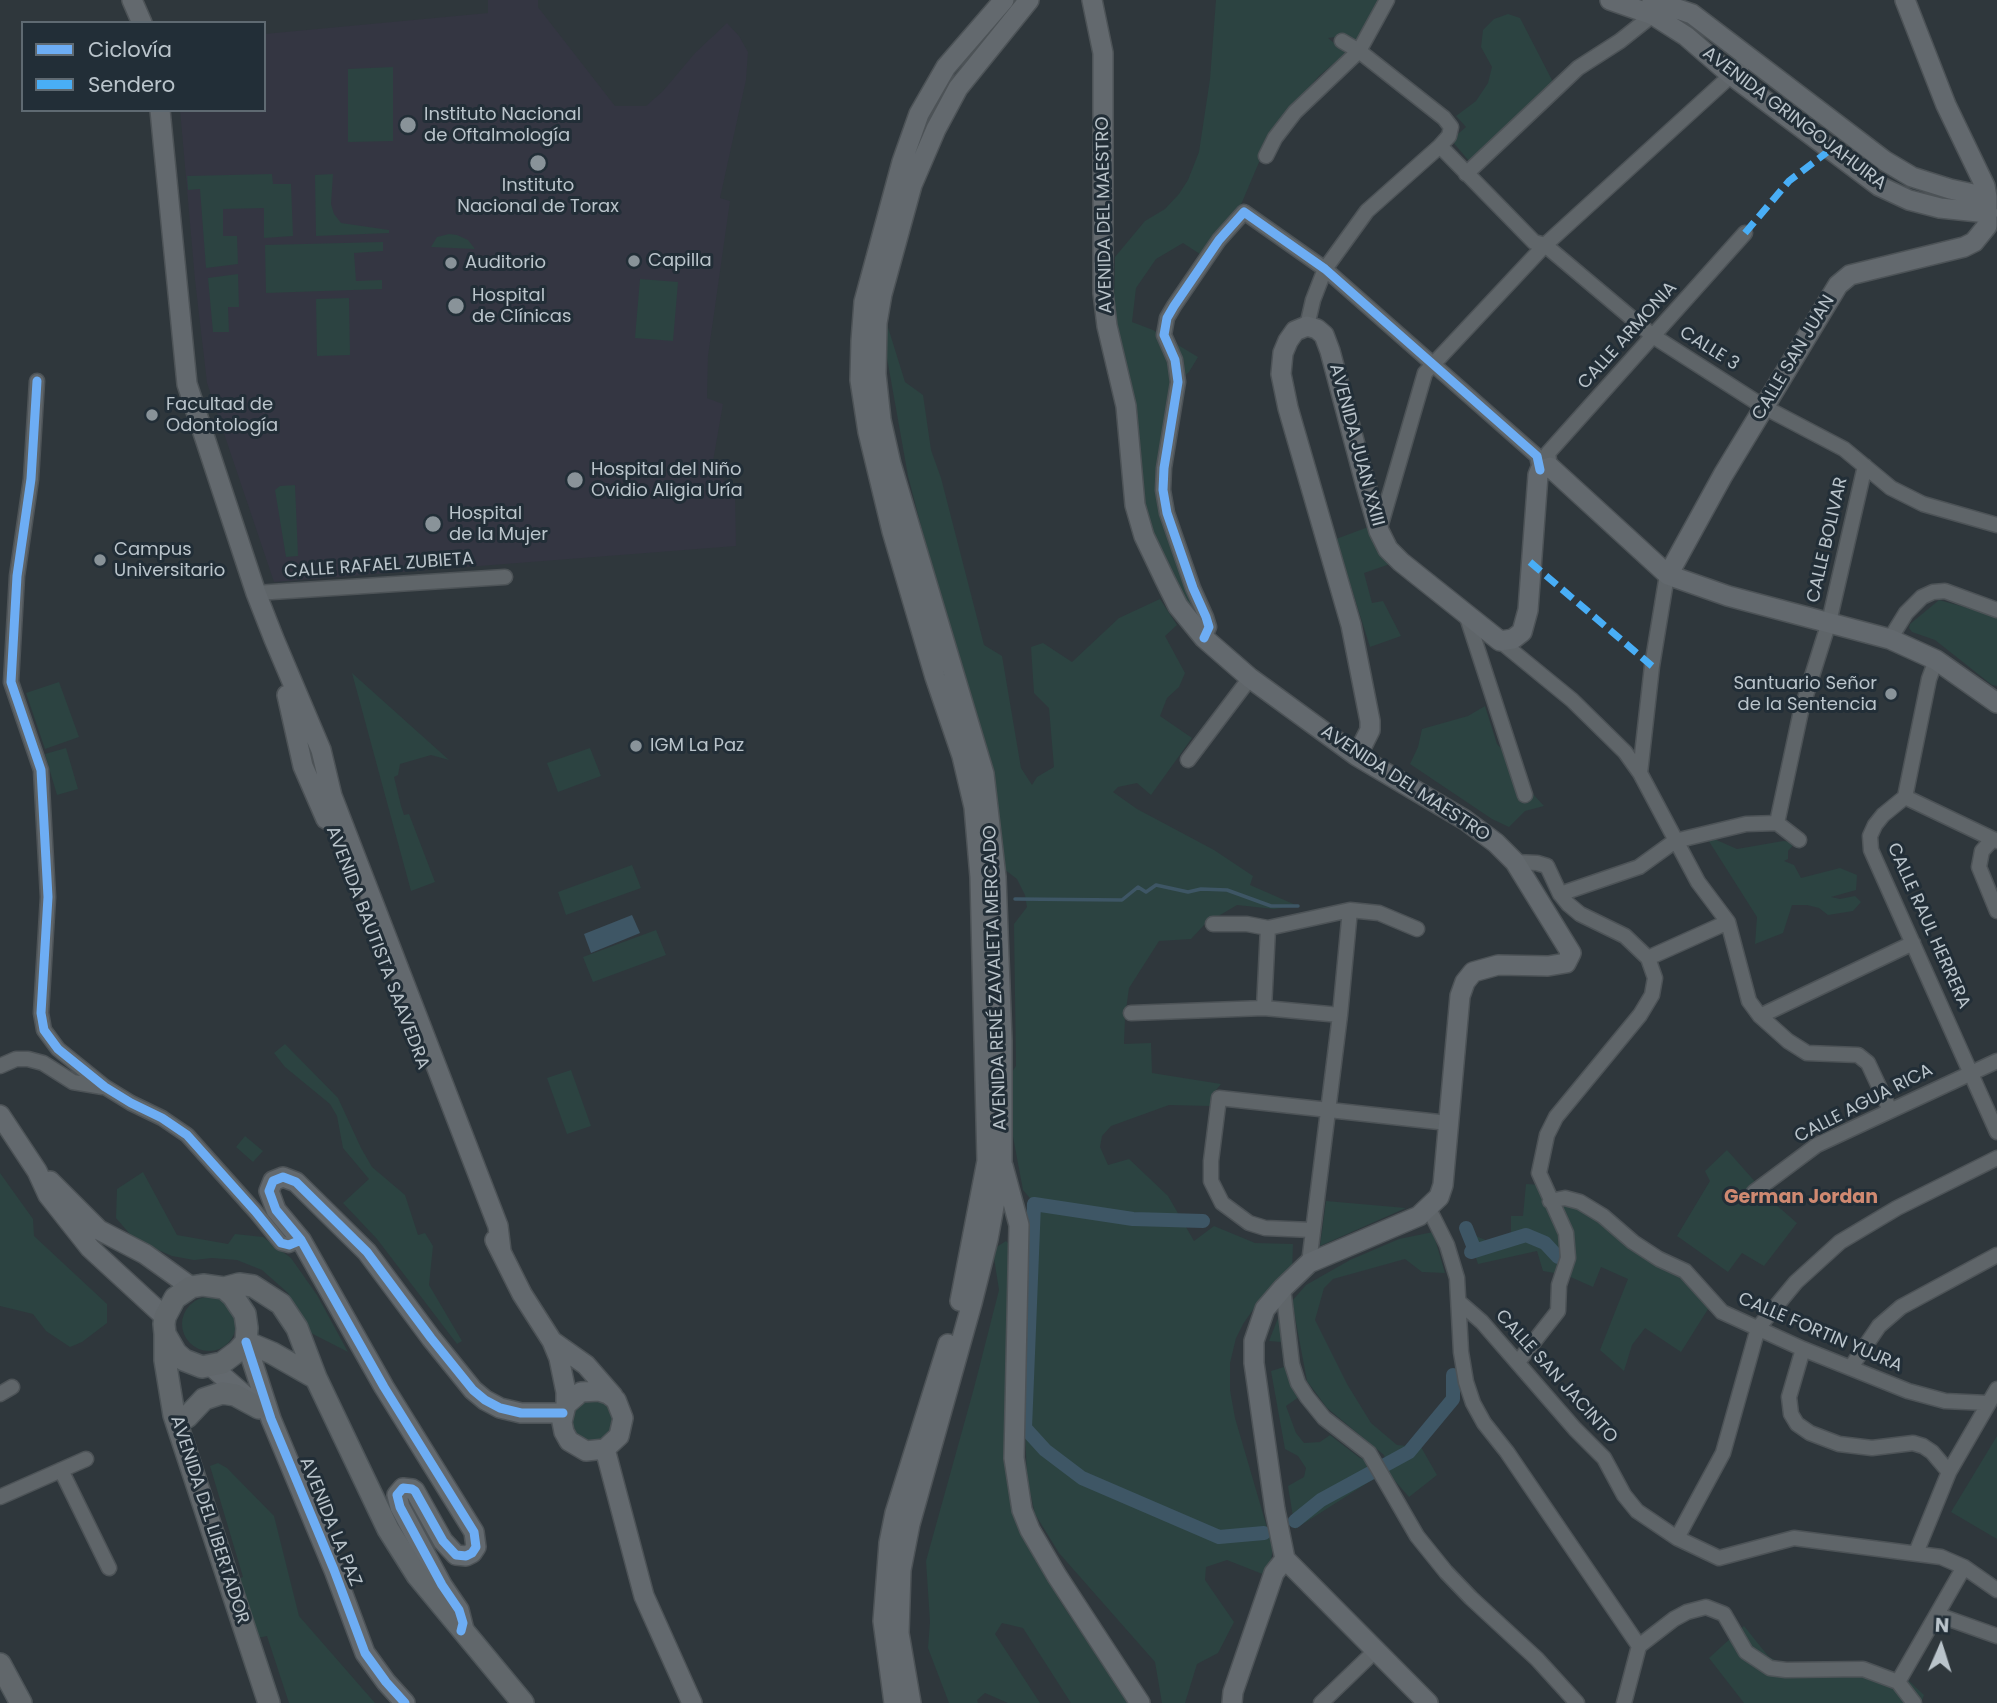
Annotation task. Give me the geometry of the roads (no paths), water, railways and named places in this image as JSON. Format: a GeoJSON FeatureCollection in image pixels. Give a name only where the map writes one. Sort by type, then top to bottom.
{"type":"FeatureCollection","features":[{"type":"Feature","properties":{"kind":"main road"},"geometry":{"type":"LineString","coordinates":[[132,0],[141,21]]}},
{"type":"Feature","properties":{"kind":"main road","name":"AVENIDA RENÉ ZAVALETA MERCADO"},"geometry":{"type":"LineString","coordinates":[[894,1703],[883,1621],[889,1543],[895,1513],[960,1305],[987,1161],[986,1080],[980,877],[974,807],[962,757],[934,677],[868,432],[860,380],[861,341],[864,302],[902,162],[919,114],[946,67],[1004,0]]}},
{"type":"Feature","properties":{"kind":"main road","name":"AVENIDA RENÉ ZAVALETA MERCADO"},"geometry":{"type":"LineString","coordinates":[[911,1703],[899,1633],[901,1570],[909,1524],[950,1385],[988,1239],[1002,1163],[1002,1041],[996,877],[989,801],[984,774],[891,464],[881,420],[876,374],[877,323],[880,302],[912,185],[936,128],[958,88],[1029,0]]}},
{"type":"Feature","properties":{"kind":"main road"},"geometry":{"type":"LineString","coordinates":[[1009,26],[1046,0]]}},
{"type":"Feature","properties":{"kind":"main road","name":"AVENIDA GRINGOJAHUIRA"},"geometry":{"type":"LineString","coordinates":[[1610,0],[1692,14],[1860,142],[1912,177],[1950,189],[1990,216]]}},
{"type":"Feature","properties":{"kind":"main road"},"geometry":{"type":"LineString","coordinates":[[1905,0],[1946,105],[1984,186],[1990,216]]}},
{"type":"Feature","properties":{"kind":"main road","name":"AVENIDA DEL MAESTRO"},"geometry":{"type":"LineString","coordinates":[[1089,2],[1103,53],[1103,293],[1107,326],[1126,406],[1135,505],[1144,536],[1178,606],[1204,638],[1250,678],[1357,756],[1465,820],[1496,843],[1515,862],[1571,953],[1566,963],[1548,966],[1497,965],[1473,972],[1465,982],[1460,996],[1443,1185],[1439,1197],[1429,1209]]}},
{"type":"Feature","properties":{"kind":"main road","name":"AVENIDA GRINGOJAHUIRA"},"geometry":{"type":"LineString","coordinates":[[1657,7],[1731,75],[1879,186],[1909,200],[1990,216]]}},
{"type":"Feature","properties":{"kind":"main road","name":"AVENIDA BAUTISTA SAAVEDRA"},"geometry":{"type":"LineString","coordinates":[[160,112],[187,384],[274,639],[303,766],[320,800],[488,1229],[522,1294],[552,1341],[563,1370],[565,1409]]}},
{"type":"Feature","properties":{"kind":"main road","name":"CALLE SAN JUAN"},"geometry":{"type":"LineString","coordinates":[[1668,575],[1723,475],[1838,285],[1850,275],[1964,247],[1974,242],[1990,216]]}},
{"type":"Feature","properties":{"kind":"main road"},"geometry":{"type":"LineString","coordinates":[[1307,326],[1296,331],[1288,341],[1283,353],[1281,374],[1288,408],[1351,625],[1370,721],[1370,730],[1357,756]]}},
{"type":"Feature","properties":{"kind":"main road","name":"AVENIDA JUAN XXIII"},"geometry":{"type":"LineString","coordinates":[[1307,326],[1317,328],[1324,335],[1330,351],[1380,531],[1388,549],[1500,641]]}},
{"type":"Feature","properties":{"kind":"main road"},"geometry":{"type":"LineString","coordinates":[[1545,469],[1668,575],[1728,596],[1891,639],[1936,660],[1997,702]]}},
{"type":"Feature","properties":{"kind":"main road"},"geometry":{"type":"LineString","coordinates":[[1500,641],[1513,639],[1522,632],[1528,610],[1530,562],[1545,469]]}},
{"type":"Feature","properties":{"kind":"main road"},"geometry":{"type":"LineString","coordinates":[[0,1115],[37,1171],[48,1195],[90,1248],[165,1325],[176,1353],[184,1360],[207,1366],[229,1358],[246,1342],[245,1314],[224,1288]]}},
{"type":"Feature","properties":{"kind":"main road"},"geometry":{"type":"LineString","coordinates":[[1002,1163],[1019,1225],[1014,1458],[1022,1510],[1030,1530],[1057,1576],[1140,1703]]}},
{"type":"Feature","properties":{"kind":"main road"},"geometry":{"type":"LineString","coordinates":[[37,1171],[99,1230],[145,1254],[191,1287]]}},
{"type":"Feature","properties":{"kind":"main road"},"geometry":{"type":"LineString","coordinates":[[461,1631],[463,1623],[458,1610],[400,1507],[397,1495],[403,1488],[415,1491],[443,1541],[456,1555],[472,1553],[476,1547],[474,1532],[384,1387],[301,1240],[276,1210],[269,1186],[277,1178],[296,1182],[367,1252],[431,1338],[473,1390],[485,1400],[500,1408],[521,1413],[565,1409]]}},
{"type":"Feature","properties":{"kind":"main road"},"geometry":{"type":"LineString","coordinates":[[1429,1209],[1419,1216],[1310,1263],[1265,1309],[1254,1341],[1254,1363],[1275,1510],[1285,1559],[1429,1703]]}},
{"type":"Feature","properties":{"kind":"main road"},"geometry":{"type":"LineString","coordinates":[[988,1239],[992,1233],[1007,1231],[1018,1240],[1020,1247]]}},
{"type":"Feature","properties":{"kind":"main road"},"geometry":{"type":"LineString","coordinates":[[165,1325],[175,1298],[191,1287],[204,1284],[224,1288],[239,1284],[253,1286],[281,1304],[297,1328],[316,1378],[388,1529],[416,1575],[523,1703]]}},
{"type":"Feature","properties":{"kind":"main road","name":"AVENIDA DEL LIBERTADOR"},"geometry":{"type":"LineString","coordinates":[[165,1325],[169,1387],[174,1415],[269,1703]]}},
{"type":"Feature","properties":{"kind":"main road","name":"AVENIDA BAUTISTA SAAVEDRA"},"geometry":{"type":"LineString","coordinates":[[552,1341],[586,1365],[616,1400]]}},
{"type":"Feature","properties":{"kind":"main road"},"geometry":{"type":"LineString","coordinates":[[246,1342],[272,1353],[316,1378]]}},
{"type":"Feature","properties":{"kind":"main road","name":"AVENIDA LA PAZ"},"geometry":{"type":"LineString","coordinates":[[246,1342],[265,1414],[334,1570],[365,1653],[405,1703]]}},
{"type":"Feature","properties":{"kind":"main road"},"geometry":{"type":"LineString","coordinates":[[184,1442],[187,1417],[207,1366]]}},
{"type":"Feature","properties":{"kind":"main road","name":"AVENIDA LA PAZ"},"geometry":{"type":"LineString","coordinates":[[207,1366],[265,1414]]}},
{"type":"Feature","properties":{"kind":"main road"},"geometry":{"type":"LineString","coordinates":[[599,1391],[616,1400],[624,1418],[623,1427],[619,1436],[605,1449],[586,1451],[569,1441],[564,1432],[565,1409],[581,1392],[599,1391]]}},
{"type":"Feature","properties":{"kind":"main road"},"geometry":{"type":"LineString","coordinates":[[187,1417],[204,1399],[222,1393],[235,1395],[265,1414]]}},
{"type":"Feature","properties":{"kind":"main road"},"geometry":{"type":"LineString","coordinates":[[605,1449],[644,1596],[692,1703]]}},
{"type":"Feature","properties":{"kind":"main road"},"geometry":{"type":"LineString","coordinates":[[1232,1703],[1233,1692],[1274,1573],[1285,1559]]}},
{"type":"Feature","properties":{"kind":"main road"},"geometry":{"type":"LineString","coordinates":[[0,1664],[21,1703]]}},
{"type":"Feature","properties":{"kind":"street"},"geometry":{"type":"LineString","coordinates":[[1266,156],[1275,138],[1295,112],[1359,51],[1387,0]]}},
{"type":"Feature","properties":{"kind":"street"},"geometry":{"type":"LineString","coordinates":[[1466,174],[1578,68],[1620,41],[1657,7]]}},
{"type":"Feature","properties":{"kind":"street"},"geometry":{"type":"LineString","coordinates":[[1307,326],[1313,300],[1325,269],[1367,211],[1440,146],[1449,136],[1451,127],[1444,118],[1359,51],[1342,41]]}},
{"type":"Feature","properties":{"kind":"street"},"geometry":{"type":"LineString","coordinates":[[1380,531],[1425,373],[1545,245],[1749,59]]}},
{"type":"Feature","properties":{"kind":"street"},"geometry":{"type":"LineString","coordinates":[[1845,161],[1860,142]]}},
{"type":"Feature","properties":{"kind":"street","name":"CALLE 3"},"geometry":{"type":"LineString","coordinates":[[1440,146],[1534,242],[1545,245],[1653,336],[1764,407],[1844,449],[1891,488],[1923,504],[1997,525]]}},
{"type":"Feature","properties":{"kind":"street"},"geometry":{"type":"LineString","coordinates":[[1204,638],[1209,627],[1167,513],[1163,490],[1178,382],[1175,360],[1164,335],[1167,318],[1219,240],[1244,212],[1325,269],[1537,456],[1545,469]]}},
{"type":"Feature","properties":{"kind":"street","name":"CALLE ARMONIA"},"geometry":{"type":"LineString","coordinates":[[1545,469],[1548,453],[1745,233]]}},
{"type":"Feature","properties":{"kind":"street"},"geometry":{"type":"LineString","coordinates":[[37,381],[31,479],[18,576],[11,682],[41,771],[48,897],[41,1013],[44,1030],[50,1041],[75,1065],[105,1087],[187,1135],[239,1191],[281,1243],[289,1245],[301,1240]]}},
{"type":"Feature","properties":{"kind":"street","name":"CALLE BOLIVAR"},"geometry":{"type":"LineString","coordinates":[[1777,823],[1801,711],[1829,622],[1865,466]]}},
{"type":"Feature","properties":{"kind":"street"},"geometry":{"type":"LineString","coordinates":[[1640,773],[1654,654],[1668,575]]}},
{"type":"Feature","properties":{"kind":"street","name":"CALLE RAFAEL ZUBIETA"},"geometry":{"type":"LineString","coordinates":[[257,593],[505,577]]}},
{"type":"Feature","properties":{"kind":"street"},"geometry":{"type":"LineString","coordinates":[[1891,639],[1906,613],[1922,597],[1933,592],[1945,591],[1997,610]]}},
{"type":"Feature","properties":{"kind":"street"},"geometry":{"type":"LineString","coordinates":[[1466,614],[1525,795]]}},
{"type":"Feature","properties":{"kind":"street"},"geometry":{"type":"LineString","coordinates":[[1500,641],[1572,700],[1625,752],[1640,773],[1698,882],[1728,922],[1749,1001],[1760,1016],[1807,1054],[1858,1055],[1868,1063],[1891,1110]]}},
{"type":"Feature","properties":{"kind":"street"},"geometry":{"type":"LineString","coordinates":[[1936,660],[1929,678],[1905,797],[1995,840],[1982,851],[1979,867],[1997,911]]}},
{"type":"Feature","properties":{"kind":"street"},"geometry":{"type":"LineString","coordinates":[[1188,760],[1250,678]]}},
{"type":"Feature","properties":{"kind":"street","name":"CALLE RAUL HERRERA"},"geometry":{"type":"LineString","coordinates":[[1905,797],[1883,815],[1870,836],[1871,850],[1997,1132]]}},
{"type":"Feature","properties":{"kind":"street"},"geometry":{"type":"LineString","coordinates":[[1560,894],[1639,867],[1675,841],[1746,824],[1777,823],[1800,840]]}},
{"type":"Feature","properties":{"kind":"street"},"geometry":{"type":"LineString","coordinates":[[1515,862],[1547,866],[1560,894],[1580,914],[1625,936],[1648,958],[1655,978],[1652,995],[1640,1015],[1556,1117],[1547,1135],[1539,1172],[1566,1233],[1568,1258],[1559,1286],[1558,1311],[1518,1362]]}},
{"type":"Feature","properties":{"kind":"street"},"geometry":{"type":"LineString","coordinates":[[1310,1263],[1350,910]]}},
{"type":"Feature","properties":{"kind":"street"},"geometry":{"type":"LineString","coordinates":[[1213,923],[1268,928],[1350,910],[1378,913],[1417,929]]}},
{"type":"Feature","properties":{"kind":"street"},"geometry":{"type":"LineString","coordinates":[[1648,958],[1728,922]]}},
{"type":"Feature","properties":{"kind":"street"},"geometry":{"type":"LineString","coordinates":[[1264,1008],[1268,928]]}},
{"type":"Feature","properties":{"kind":"street"},"geometry":{"type":"LineString","coordinates":[[1760,1016],[1913,943]]}},
{"type":"Feature","properties":{"kind":"street"},"geometry":{"type":"LineString","coordinates":[[1131,1013],[1264,1008],[1340,1015]]}},
{"type":"Feature","properties":{"kind":"street"},"geometry":{"type":"LineString","coordinates":[[0,1066],[16,1059],[28,1059],[43,1063],[73,1082],[105,1087]]}},
{"type":"Feature","properties":{"kind":"street","name":"CALLE AGUA RICA"},"geometry":{"type":"LineString","coordinates":[[1754,1192],[1817,1145],[1997,1061]]}},
{"type":"Feature","properties":{"kind":"street"},"geometry":{"type":"LineString","coordinates":[[1312,1230],[1265,1228],[1249,1223],[1222,1203],[1211,1181],[1219,1098],[1448,1123]]}},
{"type":"Feature","properties":{"kind":"street"},"geometry":{"type":"LineString","coordinates":[[1677,1538],[1723,1453],[1758,1328],[1796,1282],[1840,1241],[1897,1208],[1997,1158]]}},
{"type":"Feature","properties":{"kind":"street","name":"CALLE FORTIN YUJRA"},"geometry":{"type":"LineString","coordinates":[[1550,1201],[1565,1198],[1580,1202],[1603,1216],[1633,1242],[1659,1259],[1685,1271],[1722,1312],[1803,1349],[1908,1391],[1945,1401],[1987,1403]]}},
{"type":"Feature","properties":{"kind":"street"},"geometry":{"type":"LineString","coordinates":[[1429,1209],[1447,1245],[1457,1278],[1461,1352],[1473,1403],[1484,1423],[1507,1452],[1639,1646]]}},
{"type":"Feature","properties":{"kind":"street"},"geometry":{"type":"LineString","coordinates":[[1851,1367],[1879,1326],[1901,1307],[1997,1255]]}},
{"type":"Feature","properties":{"kind":"street"},"geometry":{"type":"LineString","coordinates":[[1283,1288],[1292,1364],[1298,1383],[1307,1397],[1324,1418],[1369,1453],[1417,1536],[1446,1572],[1536,1659],[1577,1703]]}},
{"type":"Feature","properties":{"kind":"street","name":"CALLE SAN JACINTO"},"geometry":{"type":"LineString","coordinates":[[1459,1302],[1482,1322],[1575,1429],[1604,1458],[1624,1495],[1637,1511],[1677,1538],[1719,1558],[1794,1538],[1941,1557],[1964,1567],[1997,1590]]}},
{"type":"Feature","properties":{"kind":"street"},"geometry":{"type":"LineString","coordinates":[[1803,1349],[1789,1396],[1791,1414],[1797,1424],[1810,1433],[1839,1444],[1872,1448],[1913,1443],[1923,1446],[1933,1452],[1949,1472]]}},
{"type":"Feature","properties":{"kind":"street"},"geometry":{"type":"LineString","coordinates":[[1916,1553],[1949,1472],[1997,1389]]}},
{"type":"Feature","properties":{"kind":"street"},"geometry":{"type":"LineString","coordinates":[[0,1497],[86,1459]]}},
{"type":"Feature","properties":{"kind":"street"},"geometry":{"type":"LineString","coordinates":[[61,1470],[109,1568]]}},
{"type":"Feature","properties":{"kind":"street"},"geometry":{"type":"LineString","coordinates":[[1898,1682],[1964,1567]]}},
{"type":"Feature","properties":{"kind":"street"},"geometry":{"type":"LineString","coordinates":[[1624,1703],[1639,1646],[1674,1619],[1706,1607],[1724,1614],[1746,1652],[1770,1668],[1863,1669],[1898,1682],[1914,1703]]}},
{"type":"Feature","properties":{"kind":"street"},"geometry":{"type":"LineString","coordinates":[[1938,1615],[1997,1636]]}},
{"type":"Feature","properties":{"kind":"street"},"geometry":{"type":"LineString","coordinates":[[1321,1703],[1376,1651]]}},
{"type":"Feature","properties":{"kind":"waterway"},"geometry":{"type":"LineString","coordinates":[[1015,899],[1122,900],[1138,887],[1146,892],[1156,885],[1188,892],[1201,889],[1227,890],[1271,906],[1298,906]]}},
{"type":"Feature","properties":{"kind":"waterway"},"geometry":{"type":"LineString","coordinates":[[1203,1221],[1133,1219],[1034,1204],[1025,1428],[1045,1450],[1082,1478],[1219,1537],[1264,1533]]}},
{"type":"Feature","properties":{"kind":"waterway"},"geometry":{"type":"LineString","coordinates":[[1466,1228],[1474,1248],[1471,1252],[1526,1235],[1545,1243],[1558,1257]]}},
{"type":"Feature","properties":{"kind":"waterway"},"geometry":{"type":"LineString","coordinates":[[1295,1521],[1321,1500],[1409,1452],[1453,1399],[1453,1375]]}},
{"type":"Feature","properties":{"kind":"place","name":"Instituto Nacional de Oftalmología"},"geometry":{"type":"Point","coordinates":[408,125]}},
{"type":"Feature","properties":{"kind":"place","name":"Instituto Nacional de Torax"},"geometry":{"type":"Point","coordinates":[538,163]}},
{"type":"Feature","properties":{"kind":"place","name":"Capilla"},"geometry":{"type":"Point","coordinates":[634,261]}},
{"type":"Feature","properties":{"kind":"place","name":"Auditorio"},"geometry":{"type":"Point","coordinates":[451,263]}},
{"type":"Feature","properties":{"kind":"place","name":"Hospital de Clínicas"},"geometry":{"type":"Point","coordinates":[456,306]}},
{"type":"Feature","properties":{"kind":"place","name":"Facultad de Odontología"},"geometry":{"type":"Point","coordinates":[152,415]}},
{"type":"Feature","properties":{"kind":"place","name":"Hospital del Niño Ovidio Aligia Uría"},"geometry":{"type":"Point","coordinates":[575,480]}},
{"type":"Feature","properties":{"kind":"place","name":"Hospital de la Mujer"},"geometry":{"type":"Point","coordinates":[433,524]}},
{"type":"Feature","properties":{"kind":"place","name":"Campus Universitario"},"geometry":{"type":"Point","coordinates":[100,560]}},
{"type":"Feature","properties":{"kind":"place","name":"Santuario Señor de la Sentencia"},"geometry":{"type":"Point","coordinates":[1891,694]}},
{"type":"Feature","properties":{"kind":"place","name":"IGM La Paz"},"geometry":{"type":"Point","coordinates":[636,746]}},
{"type":"Feature","properties":{"kind":"district","name":"German Jordan"},"geometry":{"type":"Point","coordinates":[1801,1198]}}]}
